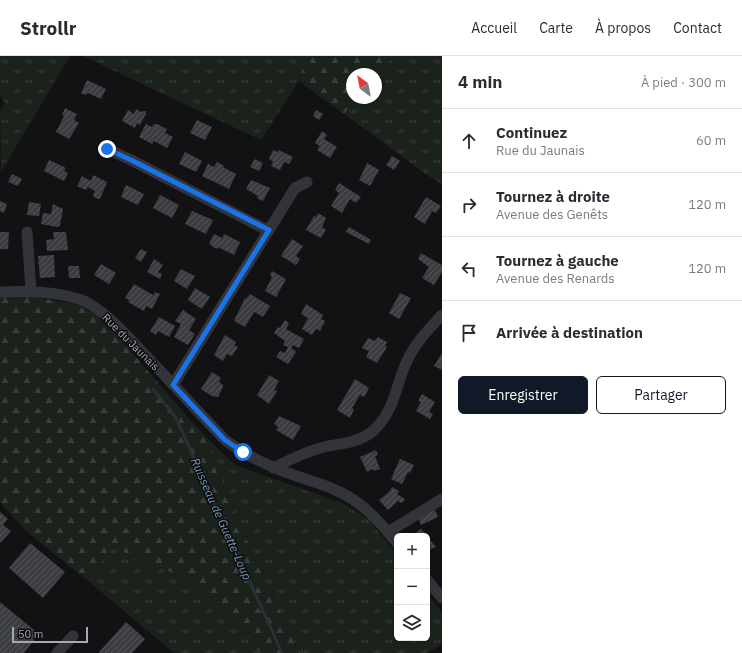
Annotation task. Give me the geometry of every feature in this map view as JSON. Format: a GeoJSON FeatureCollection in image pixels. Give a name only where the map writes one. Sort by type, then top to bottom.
{"type":"FeatureCollection","features":[{"type":"Feature","properties":{"kind":"street"},"geometry":{"type":"LineString","coordinates":[[107,149],[269,230]]}},
{"type":"Feature","properties":{"kind":"street"},"geometry":{"type":"LineString","coordinates":[[173,385],[295,188],[307,182]]}},
{"type":"Feature","properties":{"kind":"street"},"geometry":{"type":"LineString","coordinates":[[27,232],[31,291]]}},
{"type":"Feature","properties":{"kind":"street","name":"Rue du Jaunais"},"geometry":{"type":"LineString","coordinates":[[0,292],[31,291],[57,294],[80,299],[92,305],[126,335],[225,440],[243,452],[273,468],[335,490],[357,502],[374,516],[394,539]]}},
{"type":"Feature","properties":{"kind":"street"},"geometry":{"type":"LineString","coordinates":[[273,468],[296,457],[324,447],[357,440],[375,430],[388,412],[398,389],[407,361],[423,335],[442,315]]}},
{"type":"Feature","properties":{"kind":"street"},"geometry":{"type":"LineString","coordinates":[[388,532],[442,499]]}},
{"type":"Feature","properties":{"kind":"street"},"geometry":{"type":"LineString","coordinates":[[430,584],[442,598]]}},
{"type":"Feature","properties":{"kind":"street"},"geometry":{"type":"LineString","coordinates":[[57,653],[73,636]]}},
{"type":"Feature","properties":{"kind":"green space"},"geometry":{"type":"Polygon","coordinates":[[[0,56],[70,56],[1,172],[0,111],[5,103],[0,96],[0,56]]]}},
{"type":"Feature","properties":{"kind":"green space"},"geometry":{"type":"Polygon","coordinates":[[[83,56],[307,56],[299,81],[261,140],[83,56]]]}},
{"type":"Feature","properties":{"kind":"green space"},"geometry":{"type":"Polygon","coordinates":[[[307,56],[393,56],[382,69],[346,68],[346,104],[353,104],[344,114],[299,81],[307,56]]]}},
{"type":"Feature","properties":{"kind":"green space"},"geometry":{"type":"Polygon","coordinates":[[[393,56],[442,56],[442,184],[430,177],[344,114],[353,104],[382,104],[382,69],[393,56]]]}},
{"type":"Feature","properties":{"kind":"green space"},"geometry":{"type":"Polygon","coordinates":[[[0,296],[28,296],[76,304],[95,314],[116,334],[210,441],[214,461],[249,548],[301,653],[261,653],[199,584],[112,547],[87,580],[28,533],[0,503],[0,296]]]}},
{"type":"Feature","properties":{"kind":"green space"},"geometry":{"type":"Polygon","coordinates":[[[210,441],[235,465],[342,503],[369,520],[394,551],[394,641],[430,641],[430,597],[442,613],[442,645],[426,653],[301,653],[249,548],[214,461],[210,441]]]}},
{"type":"Feature","properties":{"kind":"green space"},"geometry":{"type":"Polygon","coordinates":[[[112,547],[199,584],[261,653],[174,653],[87,580],[112,547]]]}},
{"type":"Feature","properties":{"kind":"building"},"geometry":{"type":"Polygon","coordinates":[[[87,80],[106,89],[101,99],[88,93],[86,95],[81,93],[87,80]]]}},
{"type":"Feature","properties":{"kind":"building"},"geometry":{"type":"Polygon","coordinates":[[[65,108],[77,114],[74,120],[79,123],[69,139],[56,132],[64,116],[62,115],[65,108]]]}},
{"type":"Feature","properties":{"kind":"building"},"geometry":{"type":"Polygon","coordinates":[[[136,109],[141,112],[146,111],[146,114],[140,125],[137,123],[135,128],[122,121],[128,110],[134,114],[136,109]]]}},
{"type":"Feature","properties":{"kind":"building"},"geometry":{"type":"Polygon","coordinates":[[[316,110],[323,114],[319,120],[313,116],[316,110]]]}},
{"type":"Feature","properties":{"kind":"building"},"geometry":{"type":"Polygon","coordinates":[[[197,120],[212,127],[205,140],[190,133],[197,120]]]}},
{"type":"Feature","properties":{"kind":"building"},"geometry":{"type":"Polygon","coordinates":[[[146,124],[152,127],[154,124],[157,124],[167,129],[165,133],[173,137],[167,148],[154,141],[152,144],[139,137],[146,124]]]}},
{"type":"Feature","properties":{"kind":"building"},"geometry":{"type":"Polygon","coordinates":[[[322,131],[327,135],[324,139],[337,147],[330,158],[317,150],[320,146],[315,143],[322,131]]]}},
{"type":"Feature","properties":{"kind":"building"},"geometry":{"type":"Polygon","coordinates":[[[273,150],[278,152],[279,150],[293,157],[289,164],[284,162],[280,170],[271,166],[273,161],[269,159],[273,150]]]}},
{"type":"Feature","properties":{"kind":"building"},"geometry":{"type":"Polygon","coordinates":[[[185,152],[202,161],[196,172],[179,164],[185,152]]]}},
{"type":"Feature","properties":{"kind":"building"},"geometry":{"type":"Polygon","coordinates":[[[392,156],[400,161],[394,170],[386,165],[392,156]]]}},
{"type":"Feature","properties":{"kind":"building"},"geometry":{"type":"Polygon","coordinates":[[[255,159],[263,163],[259,171],[250,167],[255,159]]]}},
{"type":"Feature","properties":{"kind":"building"},"geometry":{"type":"Polygon","coordinates":[[[49,160],[66,168],[64,171],[68,173],[64,181],[44,171],[49,160]]]}},
{"type":"Feature","properties":{"kind":"building"},"geometry":{"type":"Polygon","coordinates":[[[217,162],[236,174],[229,189],[202,176],[208,164],[214,167],[217,162]]]}},
{"type":"Feature","properties":{"kind":"building"},"geometry":{"type":"Polygon","coordinates":[[[367,163],[379,170],[370,186],[359,180],[367,163]]]}},
{"type":"Feature","properties":{"kind":"building"},"geometry":{"type":"Polygon","coordinates":[[[12,174],[22,179],[18,186],[8,182],[12,174]]]}},
{"type":"Feature","properties":{"kind":"building"},"geometry":{"type":"Polygon","coordinates":[[[93,175],[107,182],[100,199],[94,197],[93,195],[95,191],[88,187],[86,190],[77,186],[82,176],[91,181],[93,175]]]}},
{"type":"Feature","properties":{"kind":"building"},"geometry":{"type":"Polygon","coordinates":[[[251,180],[270,188],[263,201],[257,198],[258,196],[246,189],[251,180]]]}},
{"type":"Feature","properties":{"kind":"building"},"geometry":{"type":"Polygon","coordinates":[[[339,183],[361,197],[356,203],[350,199],[342,213],[331,206],[339,193],[335,190],[339,183]]]}},
{"type":"Feature","properties":{"kind":"building"},"geometry":{"type":"Polygon","coordinates":[[[126,185],[144,194],[138,205],[121,197],[126,185]]]}},
{"type":"Feature","properties":{"kind":"building"},"geometry":{"type":"Polygon","coordinates":[[[160,195],[179,205],[172,218],[153,208],[160,195]]]}},
{"type":"Feature","properties":{"kind":"building"},"geometry":{"type":"Polygon","coordinates":[[[426,197],[441,206],[436,213],[432,211],[425,224],[414,217],[426,197]]]}},
{"type":"Feature","properties":{"kind":"building"},"geometry":{"type":"Polygon","coordinates":[[[0,201],[7,204],[4,213],[0,211],[0,201]]]}},
{"type":"Feature","properties":{"kind":"building"},"geometry":{"type":"Polygon","coordinates":[[[29,202],[41,204],[39,216],[27,215],[29,202]]]}},
{"type":"Feature","properties":{"kind":"building"},"geometry":{"type":"Polygon","coordinates":[[[53,204],[63,209],[60,225],[58,227],[41,224],[43,213],[51,214],[53,204]]]}},
{"type":"Feature","properties":{"kind":"building"},"geometry":{"type":"Polygon","coordinates":[[[192,211],[213,220],[206,234],[185,224],[192,211]]]}},
{"type":"Feature","properties":{"kind":"building"},"geometry":{"type":"Polygon","coordinates":[[[318,213],[326,218],[322,227],[326,230],[321,238],[306,230],[314,216],[316,217],[318,213]]]}},
{"type":"Feature","properties":{"kind":"building"},"geometry":{"type":"Polygon","coordinates":[[[349,227],[371,240],[369,244],[346,232],[349,227]]]}},
{"type":"Feature","properties":{"kind":"building"},"geometry":{"type":"Polygon","coordinates":[[[0,232],[9,232],[8,249],[0,249],[0,232]]]}},
{"type":"Feature","properties":{"kind":"building"},"geometry":{"type":"Polygon","coordinates":[[[53,232],[66,232],[68,250],[47,251],[46,240],[54,239],[53,232]]]}},
{"type":"Feature","properties":{"kind":"building"},"geometry":{"type":"Polygon","coordinates":[[[214,234],[222,238],[224,234],[240,242],[234,255],[218,247],[217,249],[212,247],[213,246],[209,244],[214,234]]]}},
{"type":"Feature","properties":{"kind":"building"},"geometry":{"type":"Polygon","coordinates":[[[292,239],[303,246],[296,256],[300,259],[296,265],[281,256],[292,239]]]}},
{"type":"Feature","properties":{"kind":"building"},"geometry":{"type":"Polygon","coordinates":[[[141,249],[147,252],[141,262],[135,258],[141,249]]]}},
{"type":"Feature","properties":{"kind":"building"},"geometry":{"type":"Polygon","coordinates":[[[421,253],[442,265],[442,272],[434,285],[422,278],[429,267],[418,259],[421,253]]]}},
{"type":"Feature","properties":{"kind":"building"},"geometry":{"type":"Polygon","coordinates":[[[54,255],[55,277],[40,278],[38,256],[54,255]]]}},
{"type":"Feature","properties":{"kind":"building"},"geometry":{"type":"Polygon","coordinates":[[[154,259],[163,265],[158,272],[162,274],[160,279],[147,272],[154,259]]]}},
{"type":"Feature","properties":{"kind":"building"},"geometry":{"type":"Polygon","coordinates":[[[101,264],[116,273],[109,284],[94,275],[101,264]]]}},
{"type":"Feature","properties":{"kind":"building"},"geometry":{"type":"Polygon","coordinates":[[[68,266],[79,266],[80,278],[69,278],[68,266]]]}},
{"type":"Feature","properties":{"kind":"building"},"geometry":{"type":"Polygon","coordinates":[[[181,269],[195,276],[187,289],[174,281],[181,269]]]}},
{"type":"Feature","properties":{"kind":"building"},"geometry":{"type":"Polygon","coordinates":[[[272,271],[286,279],[276,297],[265,291],[272,277],[270,275],[272,271]]]}},
{"type":"Feature","properties":{"kind":"building"},"geometry":{"type":"Polygon","coordinates":[[[134,284],[153,295],[155,292],[160,294],[152,309],[146,306],[144,311],[128,302],[129,300],[125,298],[134,284]]]}},
{"type":"Feature","properties":{"kind":"building"},"geometry":{"type":"Polygon","coordinates":[[[195,288],[210,297],[202,309],[188,300],[195,288]]]}},
{"type":"Feature","properties":{"kind":"building"},"geometry":{"type":"Polygon","coordinates":[[[400,293],[411,298],[399,319],[389,313],[400,293]]]}},
{"type":"Feature","properties":{"kind":"building"},"geometry":{"type":"Polygon","coordinates":[[[250,294],[270,306],[263,317],[254,312],[245,327],[234,321],[245,298],[246,299],[250,294]]]}},
{"type":"Feature","properties":{"kind":"building"},"geometry":{"type":"Polygon","coordinates":[[[306,304],[323,315],[321,319],[325,321],[320,331],[316,329],[312,335],[302,329],[308,318],[301,314],[306,304]]]}},
{"type":"Feature","properties":{"kind":"building"},"geometry":{"type":"Polygon","coordinates":[[[183,310],[196,319],[189,330],[195,334],[188,345],[174,337],[181,324],[175,321],[183,310]]]}},
{"type":"Feature","properties":{"kind":"building"},"geometry":{"type":"Polygon","coordinates":[[[159,317],[175,326],[169,337],[158,331],[156,335],[150,331],[159,317]]]}},
{"type":"Feature","properties":{"kind":"building"},"geometry":{"type":"Polygon","coordinates":[[[285,320],[289,323],[286,329],[304,339],[299,348],[293,345],[291,348],[296,352],[288,364],[276,357],[280,351],[285,353],[288,347],[283,345],[285,341],[274,333],[278,327],[280,328],[285,320]]]}},
{"type":"Feature","properties":{"kind":"building"},"geometry":{"type":"Polygon","coordinates":[[[225,335],[236,342],[234,345],[238,347],[232,356],[227,354],[223,361],[214,355],[225,335]]]}},
{"type":"Feature","properties":{"kind":"building"},"geometry":{"type":"Polygon","coordinates":[[[378,337],[387,342],[385,346],[387,347],[377,363],[366,357],[369,351],[362,348],[368,338],[375,341],[378,337]]]}},
{"type":"Feature","properties":{"kind":"building"},"geometry":{"type":"Polygon","coordinates":[[[442,353],[442,370],[434,366],[442,353]]]}},
{"type":"Feature","properties":{"kind":"building"},"geometry":{"type":"Polygon","coordinates":[[[212,372],[221,378],[219,382],[223,385],[218,397],[212,396],[201,389],[212,372]]]}},
{"type":"Feature","properties":{"kind":"building"},"geometry":{"type":"Polygon","coordinates":[[[269,375],[279,381],[274,390],[277,391],[269,404],[257,395],[269,375]]]}},
{"type":"Feature","properties":{"kind":"building"},"geometry":{"type":"Polygon","coordinates":[[[355,379],[369,388],[364,397],[360,395],[352,408],[354,409],[350,418],[337,410],[355,379]]]}},
{"type":"Feature","properties":{"kind":"building"},"geometry":{"type":"Polygon","coordinates":[[[422,394],[435,402],[429,412],[433,414],[430,419],[416,411],[421,402],[418,401],[422,394]]]}},
{"type":"Feature","properties":{"kind":"building"},"geometry":{"type":"Polygon","coordinates":[[[279,416],[301,426],[293,440],[276,430],[278,427],[274,424],[279,416]]]}},
{"type":"Feature","properties":{"kind":"building"},"geometry":{"type":"Polygon","coordinates":[[[376,450],[378,455],[375,456],[380,469],[374,471],[373,469],[367,472],[360,457],[376,450]]]}},
{"type":"Feature","properties":{"kind":"building"},"geometry":{"type":"Polygon","coordinates":[[[400,459],[414,465],[410,473],[408,472],[402,484],[391,479],[400,459]]]}},
{"type":"Feature","properties":{"kind":"building"},"geometry":{"type":"Polygon","coordinates":[[[392,487],[399,491],[397,494],[405,499],[402,503],[398,501],[388,510],[379,500],[389,492],[392,487]]]}},
{"type":"Feature","properties":{"kind":"building"},"geometry":{"type":"Polygon","coordinates":[[[435,510],[438,517],[421,525],[418,518],[435,510]]]}},
{"type":"Feature","properties":{"kind":"building"},"geometry":{"type":"Polygon","coordinates":[[[0,512],[8,519],[3,525],[11,531],[0,543],[0,512]]]}},
{"type":"Feature","properties":{"kind":"building"},"geometry":{"type":"Polygon","coordinates":[[[421,529],[424,533],[416,533],[421,529]]]}},
{"type":"Feature","properties":{"kind":"building"},"geometry":{"type":"Polygon","coordinates":[[[430,540],[436,547],[430,549],[430,540]]]}},
{"type":"Feature","properties":{"kind":"building"},"geometry":{"type":"Polygon","coordinates":[[[30,543],[65,572],[43,598],[9,568],[30,543]]]}},
{"type":"Feature","properties":{"kind":"building"},"geometry":{"type":"Polygon","coordinates":[[[0,602],[39,634],[24,653],[0,653],[0,602]]]}},
{"type":"Feature","properties":{"kind":"building"},"geometry":{"type":"Polygon","coordinates":[[[126,622],[145,639],[132,653],[100,653],[99,652],[126,622]]]}},
{"type":"Feature","properties":{"kind":"waterway","name":"Ruisseau de Guette-Loup"},"geometry":{"type":"LineString","coordinates":[[153,389],[176,418],[282,653]]}},
{"type":"Feature","properties":{"kind":"route"},"geometry":{"type":"LineString","coordinates":[[107,149],[269,230],[173,385],[225,440],[243,452]]}}]}
